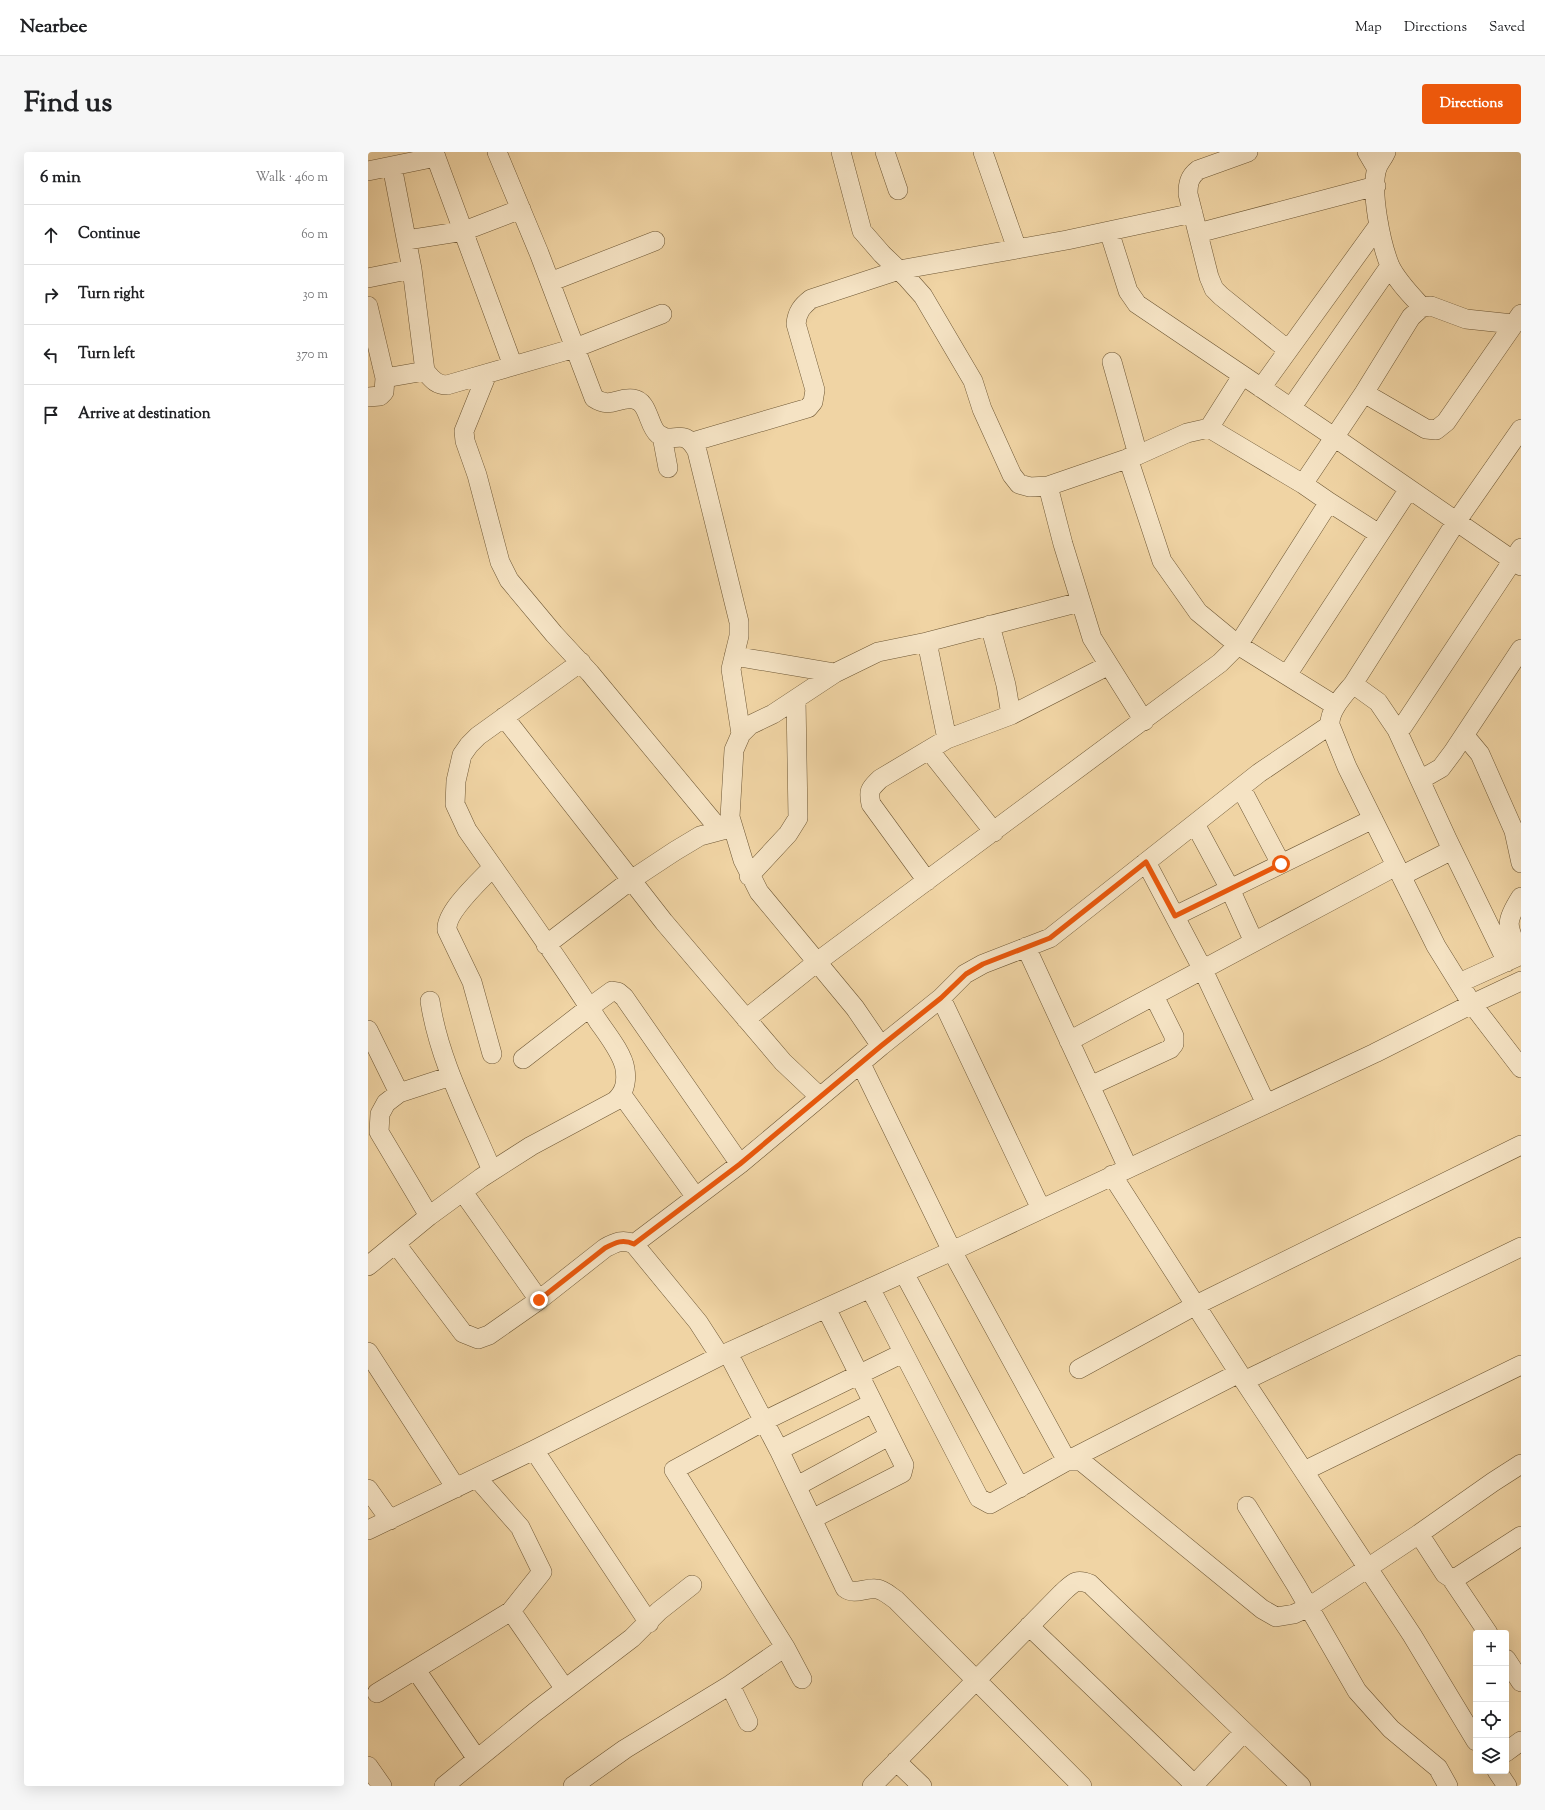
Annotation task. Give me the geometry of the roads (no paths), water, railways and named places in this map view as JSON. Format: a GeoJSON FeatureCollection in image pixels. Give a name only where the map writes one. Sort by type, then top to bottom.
{"type":"FeatureCollection","features":[{"type":"Feature","properties":{"kind":"street"},"geometry":{"type":"LineString","coordinates":[[497,152],[550,282],[594,398],[606,404],[634,399],[644,407],[651,424],[657,433],[662,436],[685,437],[692,442],[697,451],[739,622],[740,636],[731,669],[740,734]]}},
{"type":"Feature","properties":{"kind":"street"},"geometry":{"type":"LineString","coordinates":[[841,152],[862,232],[876,249],[899,270],[922,296],[962,360],[973,381],[982,409],[1012,475],[1019,484],[1030,487],[1048,486],[1133,457],[1187,432],[1209,428],[1303,484],[1379,534]]}},
{"type":"Feature","properties":{"kind":"street"},"geometry":{"type":"LineString","coordinates":[[885,152],[898,190]]}},
{"type":"Feature","properties":{"kind":"street"},"geometry":{"type":"LineString","coordinates":[[983,152],[1017,249]]}},
{"type":"Feature","properties":{"kind":"street"},"geometry":{"type":"LineString","coordinates":[[1248,152],[1198,170],[1192,175],[1188,184],[1188,194],[1209,277],[1214,288],[1221,296],[1288,350]]}},
{"type":"Feature","properties":{"kind":"street"},"geometry":{"type":"LineString","coordinates":[[1368,152],[1377,177],[1378,226],[1390,266],[1404,287],[1422,307]]}},
{"type":"Feature","properties":{"kind":"street"},"geometry":{"type":"LineString","coordinates":[[1377,177],[1386,152]]}},
{"type":"Feature","properties":{"kind":"street"},"geometry":{"type":"LineString","coordinates":[[368,172],[435,154],[513,366]]}},
{"type":"Feature","properties":{"kind":"street"},"geometry":{"type":"LineString","coordinates":[[392,166],[412,269],[425,371],[440,385],[447,385],[575,348],[662,314]]}},
{"type":"Feature","properties":{"kind":"street"},"geometry":{"type":"LineString","coordinates":[[1198,232],[1377,177]]}},
{"type":"Feature","properties":{"kind":"street"},"geometry":{"type":"LineString","coordinates":[[406,240],[464,231],[521,209]]}},
{"type":"Feature","properties":{"kind":"street"},"geometry":{"type":"LineString","coordinates":[[692,442],[808,408],[813,402],[815,390],[796,324],[797,315],[802,306],[812,299],[899,270],[1017,249],[1193,213]]}},
{"type":"Feature","properties":{"kind":"street"},"geometry":{"type":"LineString","coordinates":[[1261,388],[1378,226]]}},
{"type":"Feature","properties":{"kind":"street"},"geometry":{"type":"LineString","coordinates":[[1109,231],[1128,291],[1137,304],[1334,437],[1456,522],[1518,558],[1403,726],[1398,730]]}},
{"type":"Feature","properties":{"kind":"street"},"geometry":{"type":"LineString","coordinates":[[550,282],[655,241]]}},
{"type":"Feature","properties":{"kind":"street"},"geometry":{"type":"LineString","coordinates":[[1291,408],[1390,266]]}},
{"type":"Feature","properties":{"kind":"street"},"geometry":{"type":"LineString","coordinates":[[368,278],[412,269]]}},
{"type":"Feature","properties":{"kind":"street"},"geometry":{"type":"LineString","coordinates":[[368,306],[386,378],[384,392],[380,396],[368,397]]}},
{"type":"Feature","properties":{"kind":"street"},"geometry":{"type":"LineString","coordinates":[[1303,484],[1364,393],[1411,318],[1422,307],[1431,306],[1466,319],[1517,319]]}},
{"type":"Feature","properties":{"kind":"street"},"geometry":{"type":"LineString","coordinates":[[1364,393],[1426,429],[1436,430],[1446,422],[1517,319]]}},
{"type":"Feature","properties":{"kind":"street"},"geometry":{"type":"LineString","coordinates":[[1112,362],[1133,457],[1162,561],[1198,612],[1238,645],[1336,706]]}},
{"type":"Feature","properties":{"kind":"street"},"geometry":{"type":"LineString","coordinates":[[386,378],[425,371]]}},
{"type":"Feature","properties":{"kind":"street"},"geometry":{"type":"LineString","coordinates":[[487,374],[464,431],[465,441],[477,475],[500,562],[510,580],[554,634],[581,662],[727,829],[749,876],[759,892],[855,1008],[881,1046]]}},
{"type":"Feature","properties":{"kind":"street"},"geometry":{"type":"LineString","coordinates":[[1209,428],[1242,376]]}},
{"type":"Feature","properties":{"kind":"street"},"geometry":{"type":"LineString","coordinates":[[1521,429],[1456,522],[1353,684],[1336,706],[1330,720],[1330,725],[1347,766],[1436,946],[1472,1004],[1521,1068]]}},
{"type":"Feature","properties":{"kind":"street"},"geometry":{"type":"LineString","coordinates":[[662,436],[668,468]]}},
{"type":"Feature","properties":{"kind":"street"},"geometry":{"type":"LineString","coordinates":[[1048,486],[1063,544],[1092,638],[1144,721]]}},
{"type":"Feature","properties":{"kind":"street"},"geometry":{"type":"LineString","coordinates":[[1287,675],[1409,489]]}},
{"type":"Feature","properties":{"kind":"street"},"geometry":{"type":"LineString","coordinates":[[746,1019],[817,962],[1144,721],[1220,663],[1238,645],[1329,502]]}},
{"type":"Feature","properties":{"kind":"street"},"geometry":{"type":"LineString","coordinates":[[727,829],[730,817],[734,750],[740,734],[750,725],[773,714],[835,673],[878,652],[927,642],[1080,602]]}},
{"type":"Feature","properties":{"kind":"street"},"geometry":{"type":"LineString","coordinates":[[990,625],[1006,685],[1011,715]]}},
{"type":"Feature","properties":{"kind":"street"},"geometry":{"type":"LineString","coordinates":[[927,642],[948,739]]}},
{"type":"Feature","properties":{"kind":"street"},"geometry":{"type":"LineString","coordinates":[[1420,780],[1441,768],[1465,736],[1521,649]]}},
{"type":"Feature","properties":{"kind":"street"},"geometry":{"type":"LineString","coordinates":[[734,656],[835,673]]}},
{"type":"Feature","properties":{"kind":"street"},"geometry":{"type":"LineString","coordinates":[[368,1266],[429,1216],[492,1171],[530,1146],[615,1102],[622,1095],[625,1085],[625,1067],[615,1047],[590,1007],[467,830],[455,804],[454,797],[462,755],[469,745],[478,736],[581,662]]}},
{"type":"Feature","properties":{"kind":"street"},"geometry":{"type":"LineString","coordinates":[[927,881],[870,804],[869,794],[872,786],[880,779],[948,739],[1011,715],[1109,665]]}},
{"type":"Feature","properties":{"kind":"street"},"geometry":{"type":"LineString","coordinates":[[1353,684],[1378,702],[1398,730],[1452,850],[1516,957]]}},
{"type":"Feature","properties":{"kind":"street"},"geometry":{"type":"LineString","coordinates":[[749,876],[788,834],[798,818],[796,699]]}},
{"type":"Feature","properties":{"kind":"street"},"geometry":{"type":"LineString","coordinates":[[504,717],[631,880],[746,1019],[783,1062],[820,1097]]}},
{"type":"Feature","properties":{"kind":"street"},"geometry":{"type":"LineString","coordinates":[[634,1244],[740,1164],[941,998],[966,974],[983,964],[1050,938],[1259,773],[1330,725]]}},
{"type":"Feature","properties":{"kind":"street"},"geometry":{"type":"LineString","coordinates":[[1465,736],[1480,754],[1514,831],[1521,863]]}},
{"type":"Feature","properties":{"kind":"street"},"geometry":{"type":"LineString","coordinates":[[928,750],[994,832]]}},
{"type":"Feature","properties":{"kind":"street"},"geometry":{"type":"LineString","coordinates":[[1241,788],[1281,864]]}},
{"type":"Feature","properties":{"kind":"street"},"geometry":{"type":"LineString","coordinates":[[1175,916],[1373,819]]}},
{"type":"Feature","properties":{"kind":"street"},"geometry":{"type":"LineString","coordinates":[[1195,824],[1230,889],[1254,942]]}},
{"type":"Feature","properties":{"kind":"street"},"geometry":{"type":"LineString","coordinates":[[546,945],[631,880],[700,836],[727,829]]}},
{"type":"Feature","properties":{"kind":"street"},"geometry":{"type":"LineString","coordinates":[[1069,1041],[1254,942],[1398,871],[1452,850]]}},
{"type":"Feature","properties":{"kind":"street"},"geometry":{"type":"LineString","coordinates":[[1146,862],[1203,970],[1266,1104]]}},
{"type":"Feature","properties":{"kind":"street"},"geometry":{"type":"LineString","coordinates":[[492,1054],[472,982],[446,925],[453,911],[493,867]]}},
{"type":"Feature","properties":{"kind":"street"},"geometry":{"type":"LineString","coordinates":[[1516,957],[1508,922],[1521,897]]}},
{"type":"Feature","properties":{"kind":"street"},"geometry":{"type":"LineString","coordinates":[[1026,947],[1090,1086],[1120,1172],[1196,1305],[1412,1634],[1474,1738]]}},
{"type":"Feature","properties":{"kind":"street"},"geometry":{"type":"LineString","coordinates":[[1459,983],[1516,957]]}},
{"type":"Feature","properties":{"kind":"street"},"geometry":{"type":"LineString","coordinates":[[368,1530],[534,1450],[724,1355],[952,1251],[1375,1053],[1521,981]]}},
{"type":"Feature","properties":{"kind":"street"},"geometry":{"type":"LineString","coordinates":[[524,1059],[612,991],[618,992],[624,996],[740,1164]]}},
{"type":"Feature","properties":{"kind":"street"},"geometry":{"type":"LineString","coordinates":[[1090,1086],[1170,1049],[1174,1044],[1174,1036],[1154,996]]}},
{"type":"Feature","properties":{"kind":"street"},"geometry":{"type":"LineString","coordinates":[[941,998],[1041,1209]]}},
{"type":"Feature","properties":{"kind":"street"},"geometry":{"type":"LineString","coordinates":[[430,1001],[434,1027],[451,1076],[492,1171]]}},
{"type":"Feature","properties":{"kind":"street"},"geometry":{"type":"LineString","coordinates":[[368,1030],[399,1093]]}},
{"type":"Feature","properties":{"kind":"street"},"geometry":{"type":"LineString","coordinates":[[861,1064],[952,1251],[1067,1461]]}},
{"type":"Feature","properties":{"kind":"street"},"geometry":{"type":"LineString","coordinates":[[429,1216],[374,1135],[380,1114],[386,1103],[399,1093],[451,1076]]}},
{"type":"Feature","properties":{"kind":"street"},"geometry":{"type":"LineString","coordinates":[[622,1095],[696,1196]]}},
{"type":"Feature","properties":{"kind":"street"},"geometry":{"type":"LineString","coordinates":[[1079,1369],[1196,1305],[1521,1145]]}},
{"type":"Feature","properties":{"kind":"street"},"geometry":{"type":"LineString","coordinates":[[463,1192],[539,1300]]}},
{"type":"Feature","properties":{"kind":"street"},"geometry":{"type":"LineString","coordinates":[[396,1244],[463,1333],[478,1339],[489,1335],[539,1300],[605,1248],[615,1242],[626,1240],[634,1244],[724,1355],[764,1421],[797,1486],[845,1588],[857,1592],[875,1588],[882,1590],[896,1600],[1082,1786]]}},
{"type":"Feature","properties":{"kind":"street"},"geometry":{"type":"LineString","coordinates":[[870,1288],[979,1498],[990,1504],[1067,1461],[1242,1377],[1521,1247]]}},
{"type":"Feature","properties":{"kind":"street"},"geometry":{"type":"LineString","coordinates":[[904,1273],[1020,1488]]}},
{"type":"Feature","properties":{"kind":"street"},"geometry":{"type":"LineString","coordinates":[[812,1518],[902,1472],[904,1465],[826,1308]]}},
{"type":"Feature","properties":{"kind":"street"},"geometry":{"type":"LineString","coordinates":[[368,1352],[456,1488]]}},
{"type":"Feature","properties":{"kind":"street"},"geometry":{"type":"LineString","coordinates":[[802,1680],[785,1647],[674,1470],[764,1421],[858,1374],[904,1353]]}},
{"type":"Feature","properties":{"kind":"street"},"geometry":{"type":"LineString","coordinates":[[1304,1471],[1521,1365]]}},
{"type":"Feature","properties":{"kind":"street"},"geometry":{"type":"LineString","coordinates":[[779,1450],[873,1403]]}},
{"type":"Feature","properties":{"kind":"street"},"geometry":{"type":"LineString","coordinates":[[797,1486],[889,1436]]}},
{"type":"Feature","properties":{"kind":"street"},"geometry":{"type":"LineString","coordinates":[[534,1450],[649,1623]]}},
{"type":"Feature","properties":{"kind":"street"},"geometry":{"type":"LineString","coordinates":[[1067,1461],[1081,1461],[1262,1609],[1276,1617],[1294,1614],[1309,1606],[1419,1534],[1521,1464]]}},
{"type":"Feature","properties":{"kind":"street"},"geometry":{"type":"LineString","coordinates":[[377,1693],[512,1611],[542,1572],[520,1527],[477,1478]]}},
{"type":"Feature","properties":{"kind":"street"},"geometry":{"type":"LineString","coordinates":[[368,1489],[390,1520]]}},
{"type":"Feature","properties":{"kind":"street"},"geometry":{"type":"LineString","coordinates":[[1247,1506],[1309,1606],[1358,1691],[1391,1729],[1438,1768],[1448,1786]]}},
{"type":"Feature","properties":{"kind":"street"},"geometry":{"type":"LineString","coordinates":[[1419,1534],[1445,1574],[1451,1578],[1486,1630]]}},
{"type":"Feature","properties":{"kind":"street"},"geometry":{"type":"LineString","coordinates":[[1451,1578],[1456,1578],[1521,1536]]}},
{"type":"Feature","properties":{"kind":"street"},"geometry":{"type":"LineString","coordinates":[[872,1786],[1062,1593],[1075,1582],[1082,1580],[1090,1584],[1301,1786]]}},
{"type":"Feature","properties":{"kind":"street"},"geometry":{"type":"LineString","coordinates":[[444,1786],[565,1689],[632,1638],[649,1623],[659,1611],[692,1585]]}},
{"type":"Feature","properties":{"kind":"street"},"geometry":{"type":"LineString","coordinates":[[512,1611],[565,1689]]}},
{"type":"Feature","properties":{"kind":"street"},"geometry":{"type":"LineString","coordinates":[[1029,1626],[1195,1786],[1244,1732]]}},
{"type":"Feature","properties":{"kind":"street"},"geometry":{"type":"LineString","coordinates":[[573,1786],[625,1750],[730,1685],[785,1647]]}},
{"type":"Feature","properties":{"kind":"street"},"geometry":{"type":"LineString","coordinates":[[1509,1664],[1521,1682]]}},
{"type":"Feature","properties":{"kind":"street"},"geometry":{"type":"LineString","coordinates":[[418,1673],[477,1759]]}},
{"type":"Feature","properties":{"kind":"street"},"geometry":{"type":"LineString","coordinates":[[730,1685],[748,1722]]}},
{"type":"Feature","properties":{"kind":"street"},"geometry":{"type":"LineString","coordinates":[[1509,1750],[1521,1741]]}},
{"type":"Feature","properties":{"kind":"street"},"geometry":{"type":"LineString","coordinates":[[896,1761],[922,1786]]}},
{"type":"Feature","properties":{"kind":"street"},"geometry":{"type":"LineString","coordinates":[[368,1766],[382,1786]]}},
{"type":"Feature","properties":{"kind":"street"},"geometry":{"type":"LineString","coordinates":[[1499,1774],[1507,1786]]}}]}
